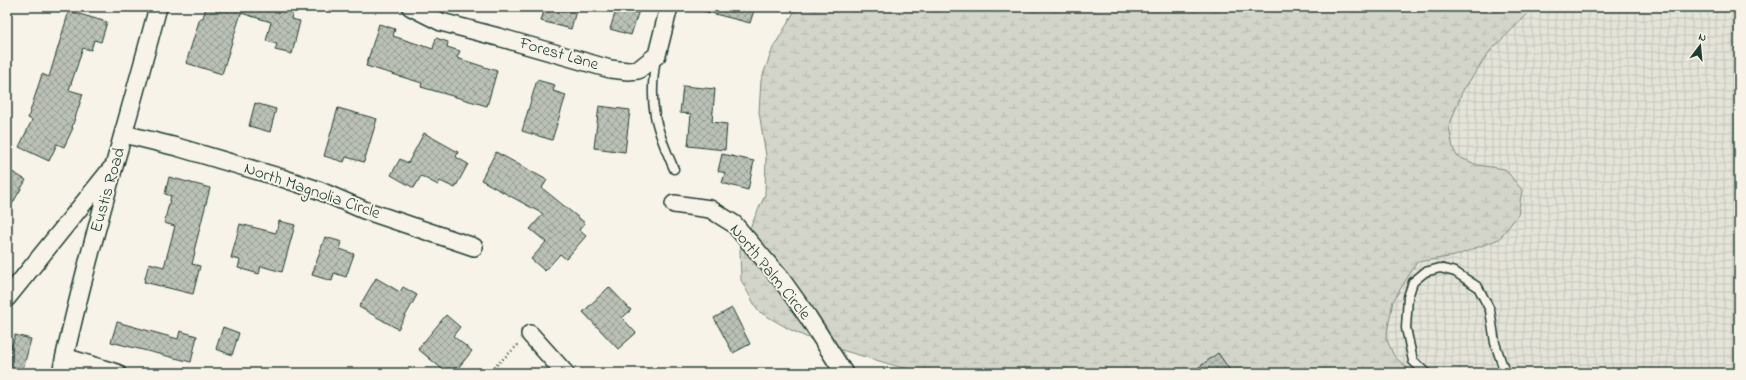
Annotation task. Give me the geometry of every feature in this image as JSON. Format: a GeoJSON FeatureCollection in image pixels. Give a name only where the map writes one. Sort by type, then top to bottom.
{"type":"FeatureCollection","features":[{"type":"Feature","properties":{"kind":"street","name":"Eustis Road"},"geometry":{"type":"LineString","coordinates":[[63,365],[82,284],[158,7]]}},
{"type":"Feature","properties":{"kind":"street","name":"Forest Lane"},"geometry":{"type":"LineString","coordinates":[[411,7],[440,22],[610,69],[628,71],[638,70],[657,55]]}},
{"type":"Feature","properties":{"kind":"street"},"geometry":{"type":"LineString","coordinates":[[657,55],[669,7]]}},
{"type":"Feature","properties":{"kind":"street","name":"North Magnolia Circle"},"geometry":{"type":"LineString","coordinates":[[124,134],[177,147],[282,178],[318,190],[364,210],[474,247]]}},
{"type":"Feature","properties":{"kind":"street"},"geometry":{"type":"LineString","coordinates":[[7,298],[115,164]]}},
{"type":"Feature","properties":{"kind":"street","name":"North Palm Circle"},"geometry":{"type":"LineString","coordinates":[[674,204],[710,209],[734,224],[781,279],[804,310],[844,373]]}},
{"type":"Feature","properties":{"kind":"street"},"geometry":{"type":"LineString","coordinates":[[530,334],[565,373]]}},
{"type":"Feature","properties":{"kind":"street"},"geometry":{"type":"LineString","coordinates":[[63,365],[116,373]]}},
{"type":"Feature","properties":{"kind":"lane"},"geometry":{"type":"LineString","coordinates":[[657,55],[652,82],[655,122],[674,169]]}},
{"type":"Feature","properties":{"kind":"lane"},"geometry":{"type":"LineString","coordinates":[[1426,373],[1413,361],[1406,328],[1408,297],[1413,282],[1425,272],[1440,268],[1455,272],[1478,287],[1490,310],[1495,343],[1505,373]]}},
{"type":"Feature","properties":{"kind":"path"},"geometry":{"type":"LineString","coordinates":[[488,373],[530,334]]}},
{"type":"Feature","properties":{"kind":"shaded area"},"geometry":{"type":"Polygon","coordinates":[[[1535,7],[1739,7],[1739,373],[1413,373],[1394,356],[1386,338],[1393,301],[1417,262],[1455,256],[1518,215],[1522,190],[1505,169],[1477,165],[1457,156],[1453,148],[1449,127],[1462,92],[1490,51],[1535,7]]]}},
{"type":"Feature","properties":{"kind":"green space"},"geometry":{"type":"Polygon","coordinates":[[[795,7],[1535,7],[1490,51],[1462,92],[1449,127],[1453,148],[1457,156],[1477,165],[1505,169],[1522,190],[1518,215],[1499,239],[1455,256],[1417,262],[1393,301],[1386,338],[1394,356],[1413,373],[1297,373],[1232,369],[1222,370],[1215,373],[920,373],[821,344],[789,329],[758,311],[741,280],[740,250],[765,195],[766,156],[759,112],[761,80],[773,48],[793,14],[795,7]]]}},
{"type":"Feature","properties":{"kind":"building"},"geometry":{"type":"Polygon","coordinates":[[[206,7],[294,7],[291,19],[300,21],[292,54],[275,50],[277,44],[266,41],[271,22],[241,13],[222,74],[186,63],[200,18],[203,18],[206,7]]]}},
{"type":"Feature","properties":{"kind":"building"},"geometry":{"type":"Polygon","coordinates":[[[545,7],[577,7],[571,29],[541,21],[545,7]]]}},
{"type":"Feature","properties":{"kind":"building"},"geometry":{"type":"Polygon","coordinates":[[[617,7],[640,7],[631,35],[610,29],[617,7]]]}},
{"type":"Feature","properties":{"kind":"building"},"geometry":{"type":"Polygon","coordinates":[[[703,7],[755,7],[750,23],[703,11],[703,7]]]}},
{"type":"Feature","properties":{"kind":"building"},"geometry":{"type":"Polygon","coordinates":[[[69,11],[107,22],[101,42],[94,40],[91,50],[83,48],[69,90],[83,94],[72,127],[73,128],[64,147],[57,144],[49,161],[19,147],[32,120],[28,118],[42,74],[49,77],[69,11]]]}},
{"type":"Feature","properties":{"kind":"building"},"geometry":{"type":"Polygon","coordinates":[[[379,24],[395,29],[393,36],[433,49],[436,38],[448,42],[447,47],[460,51],[457,58],[497,71],[487,106],[421,87],[422,83],[366,66],[379,24]]]}},
{"type":"Feature","properties":{"kind":"building"},"geometry":{"type":"Polygon","coordinates":[[[537,80],[555,85],[553,91],[566,95],[552,140],[522,131],[537,80]]]}},
{"type":"Feature","properties":{"kind":"building"},"geometry":{"type":"Polygon","coordinates":[[[683,86],[715,89],[712,122],[727,124],[725,150],[688,146],[691,114],[680,113],[683,86]]]}},
{"type":"Feature","properties":{"kind":"building"},"geometry":{"type":"Polygon","coordinates":[[[255,103],[276,109],[270,132],[249,126],[255,103]]]}},
{"type":"Feature","properties":{"kind":"building"},"geometry":{"type":"Polygon","coordinates":[[[599,106],[630,110],[625,152],[594,148],[599,106]]]}},
{"type":"Feature","properties":{"kind":"building"},"geometry":{"type":"Polygon","coordinates":[[[338,108],[377,119],[364,162],[346,157],[344,162],[324,156],[338,108]]]}},
{"type":"Feature","properties":{"kind":"building"},"geometry":{"type":"Polygon","coordinates":[[[424,133],[458,152],[456,157],[468,164],[455,188],[440,181],[438,185],[421,176],[414,188],[391,175],[400,159],[408,163],[424,133]]]}},
{"type":"Feature","properties":{"kind":"building"},"geometry":{"type":"Polygon","coordinates":[[[496,152],[547,180],[542,188],[585,223],[579,230],[586,236],[566,259],[560,254],[545,271],[531,259],[546,242],[530,229],[543,214],[481,180],[496,152]]]}},
{"type":"Feature","properties":{"kind":"building"},"geometry":{"type":"Polygon","coordinates":[[[722,154],[754,161],[748,190],[722,183],[725,173],[718,171],[722,154]]]}},
{"type":"Feature","properties":{"kind":"building"},"geometry":{"type":"Polygon","coordinates":[[[7,169],[26,180],[7,213],[7,169]]]}},
{"type":"Feature","properties":{"kind":"building"},"geometry":{"type":"Polygon","coordinates":[[[169,177],[210,188],[194,251],[192,264],[200,266],[193,294],[144,282],[149,263],[164,267],[175,226],[164,223],[171,196],[165,194],[169,177]]]}},
{"type":"Feature","properties":{"kind":"building"},"geometry":{"type":"Polygon","coordinates":[[[279,221],[295,225],[282,272],[261,266],[259,274],[238,268],[240,260],[231,258],[240,224],[276,233],[279,221]]]}},
{"type":"Feature","properties":{"kind":"building"},"geometry":{"type":"Polygon","coordinates":[[[325,237],[342,242],[340,249],[354,254],[346,277],[334,273],[332,281],[312,275],[325,237]]]}},
{"type":"Feature","properties":{"kind":"building"},"geometry":{"type":"Polygon","coordinates":[[[376,278],[400,292],[403,287],[417,295],[398,329],[359,307],[376,278]]]}},
{"type":"Feature","properties":{"kind":"building"},"geometry":{"type":"Polygon","coordinates":[[[609,287],[631,310],[622,318],[636,333],[618,349],[583,312],[609,287]]]}},
{"type":"Feature","properties":{"kind":"building"},"geometry":{"type":"Polygon","coordinates":[[[732,308],[750,344],[733,353],[714,318],[732,308]]]}},
{"type":"Feature","properties":{"kind":"building"},"geometry":{"type":"Polygon","coordinates":[[[446,315],[460,327],[453,336],[472,351],[454,373],[447,373],[418,349],[446,315]]]}},
{"type":"Feature","properties":{"kind":"building"},"geometry":{"type":"Polygon","coordinates":[[[117,322],[178,339],[180,331],[197,336],[191,362],[111,342],[117,322]]]}},
{"type":"Feature","properties":{"kind":"building"},"geometry":{"type":"Polygon","coordinates":[[[223,327],[239,333],[232,355],[216,349],[223,327]]]}},
{"type":"Feature","properties":{"kind":"building"},"geometry":{"type":"Polygon","coordinates":[[[15,335],[31,339],[22,373],[7,373],[7,345],[12,346],[15,335]]]}},
{"type":"Feature","properties":{"kind":"building"},"geometry":{"type":"Polygon","coordinates":[[[1218,353],[1232,373],[1191,373],[1218,353]]]}}]}
